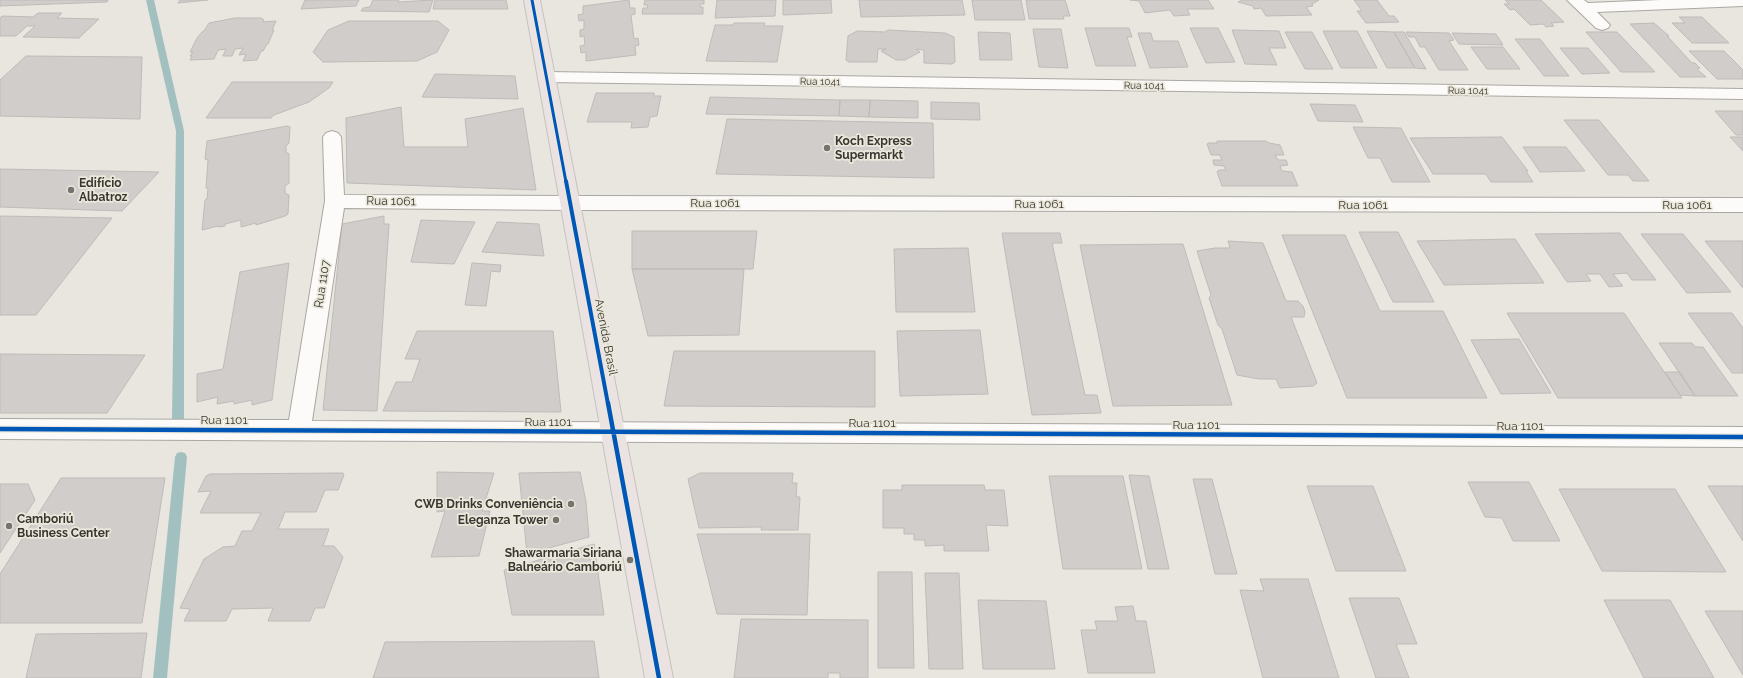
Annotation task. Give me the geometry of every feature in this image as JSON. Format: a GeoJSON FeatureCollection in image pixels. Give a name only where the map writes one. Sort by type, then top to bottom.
{"type":"FeatureCollection","features":[{"type":"Feature","properties":{"kind":"main road","name":"Avenida Brasil"},"geometry":{"type":"LineString","coordinates":[[532,0],[659,678]]}},
{"type":"Feature","properties":{"kind":"street"},"geometry":{"type":"LineString","coordinates":[[1580,4],[1743,0]]}},
{"type":"Feature","properties":{"kind":"street"},"geometry":{"type":"LineString","coordinates":[[1580,4],[1602,25]]}},
{"type":"Feature","properties":{"kind":"street","name":"Rua 1041"},"geometry":{"type":"LineString","coordinates":[[546,77],[1743,94]]}},
{"type":"Feature","properties":{"kind":"street","name":"Rua 1107"},"geometry":{"type":"LineString","coordinates":[[299,431],[335,201],[332,137]]}},
{"type":"Feature","properties":{"kind":"street","name":"Rua 1061"},"geometry":{"type":"LineString","coordinates":[[335,201],[570,203],[1743,205]]}},
{"type":"Feature","properties":{"kind":"street","name":"Rua 1101"},"geometry":{"type":"LineString","coordinates":[[0,429],[1743,437]]}},
{"type":"Feature","properties":{"kind":"building"},"geometry":{"type":"Polygon","coordinates":[[[0,0],[108,0],[107,2],[0,6],[0,0]]]}},
{"type":"Feature","properties":{"kind":"building"},"geometry":{"type":"Polygon","coordinates":[[[180,0],[208,0],[178,3],[180,0]]]}},
{"type":"Feature","properties":{"kind":"building"},"geometry":{"type":"Polygon","coordinates":[[[305,0],[359,0],[356,6],[301,9],[305,0]]]}},
{"type":"Feature","properties":{"kind":"building"},"geometry":{"type":"Polygon","coordinates":[[[373,0],[399,0],[398,2],[433,0],[429,12],[361,11],[363,8],[370,7],[373,0]]]}},
{"type":"Feature","properties":{"kind":"building"},"geometry":{"type":"Polygon","coordinates":[[[435,0],[506,0],[508,9],[433,9],[435,0]]]}},
{"type":"Feature","properties":{"kind":"building"},"geometry":{"type":"Polygon","coordinates":[[[629,0],[630,8],[635,8],[635,14],[631,15],[634,39],[638,38],[639,45],[635,46],[636,55],[586,61],[586,52],[581,53],[580,46],[585,45],[584,36],[580,37],[580,30],[584,29],[584,20],[579,21],[578,15],[583,14],[583,6],[629,0]]]}},
{"type":"Feature","properties":{"kind":"building"},"geometry":{"type":"Polygon","coordinates":[[[645,0],[704,0],[704,4],[700,4],[700,7],[703,7],[703,14],[642,14],[643,8],[647,8],[648,5],[644,5],[645,0]]]}},
{"type":"Feature","properties":{"kind":"building"},"geometry":{"type":"Polygon","coordinates":[[[717,0],[776,0],[775,16],[715,18],[717,0]]]}},
{"type":"Feature","properties":{"kind":"building"},"geometry":{"type":"Polygon","coordinates":[[[783,0],[831,0],[832,13],[783,15],[783,0]]]}},
{"type":"Feature","properties":{"kind":"building"},"geometry":{"type":"Polygon","coordinates":[[[859,0],[962,0],[965,15],[861,17],[859,0]]]}},
{"type":"Feature","properties":{"kind":"building"},"geometry":{"type":"Polygon","coordinates":[[[972,0],[1021,0],[1025,20],[975,20],[972,0]]]}},
{"type":"Feature","properties":{"kind":"building"},"geometry":{"type":"Polygon","coordinates":[[[1026,0],[1065,0],[1070,16],[1063,16],[1064,19],[1029,19],[1026,0]]]}},
{"type":"Feature","properties":{"kind":"building"},"geometry":{"type":"Polygon","coordinates":[[[1130,0],[1208,0],[1214,9],[1187,9],[1190,15],[1174,16],[1170,10],[1145,13],[1139,1],[1130,0]]]}},
{"type":"Feature","properties":{"kind":"building"},"geometry":{"type":"Polygon","coordinates":[[[1242,0],[1319,0],[1312,4],[1313,6],[1306,7],[1312,15],[1266,16],[1261,8],[1254,9],[1253,6],[1238,2],[1242,0]]]}},
{"type":"Feature","properties":{"kind":"building"},"geometry":{"type":"Polygon","coordinates":[[[1354,0],[1377,0],[1389,16],[1394,16],[1399,22],[1366,23],[1357,11],[1362,11],[1354,0]]]}},
{"type":"Feature","properties":{"kind":"building"},"geometry":{"type":"Polygon","coordinates":[[[1505,0],[1541,0],[1564,22],[1551,23],[1554,26],[1546,27],[1543,24],[1530,25],[1514,9],[1510,10],[1504,4],[1509,4],[1505,0]]]}},
{"type":"Feature","properties":{"kind":"building"},"geometry":{"type":"Polygon","coordinates":[[[38,13],[62,13],[57,18],[99,19],[79,38],[23,37],[35,26],[27,26],[16,36],[0,36],[0,18],[2,16],[33,17],[38,13]]]}},
{"type":"Feature","properties":{"kind":"building"},"geometry":{"type":"Polygon","coordinates":[[[1679,17],[1702,17],[1729,43],[1692,43],[1672,23],[1685,23],[1679,17]]]}},
{"type":"Feature","properties":{"kind":"building"},"geometry":{"type":"Polygon","coordinates":[[[235,18],[261,18],[264,20],[263,22],[276,21],[268,44],[263,51],[261,51],[257,60],[243,61],[246,54],[239,55],[243,48],[235,49],[232,56],[223,56],[226,49],[218,50],[214,59],[190,60],[192,56],[190,56],[193,52],[190,52],[197,38],[209,23],[235,18]]]}},
{"type":"Feature","properties":{"kind":"building"},"geometry":{"type":"Polygon","coordinates":[[[349,21],[438,21],[449,30],[437,52],[417,61],[323,62],[313,52],[328,30],[349,21]]]}},
{"type":"Feature","properties":{"kind":"building"},"geometry":{"type":"Polygon","coordinates":[[[734,23],[765,23],[764,26],[783,26],[777,62],[706,61],[715,25],[733,25],[734,23]]]}},
{"type":"Feature","properties":{"kind":"building"},"geometry":{"type":"Polygon","coordinates":[[[1654,23],[1669,36],[1667,36],[1692,63],[1695,63],[1700,68],[1697,69],[1706,77],[1680,77],[1630,24],[1654,23]]]}},
{"type":"Feature","properties":{"kind":"building"},"geometry":{"type":"Polygon","coordinates":[[[1085,28],[1129,28],[1132,37],[1127,37],[1136,66],[1096,66],[1085,28]]]}},
{"type":"Feature","properties":{"kind":"building"},"geometry":{"type":"Polygon","coordinates":[[[1190,28],[1218,28],[1235,62],[1206,63],[1190,28]]]}},
{"type":"Feature","properties":{"kind":"building"},"geometry":{"type":"Polygon","coordinates":[[[1033,29],[1061,29],[1068,68],[1039,67],[1033,29]]]}},
{"type":"Feature","properties":{"kind":"building"},"geometry":{"type":"Polygon","coordinates":[[[888,30],[945,33],[954,37],[955,62],[952,64],[924,63],[924,50],[916,49],[920,52],[905,60],[896,60],[881,51],[886,49],[878,49],[877,62],[849,62],[846,60],[848,36],[857,31],[885,32],[888,30]]]}},
{"type":"Feature","properties":{"kind":"building"},"geometry":{"type":"Polygon","coordinates":[[[1232,30],[1279,31],[1286,48],[1269,48],[1277,65],[1245,64],[1232,30]]]}},
{"type":"Feature","properties":{"kind":"building"},"geometry":{"type":"Polygon","coordinates":[[[1323,31],[1357,31],[1377,68],[1341,68],[1323,31]]]}},
{"type":"Feature","properties":{"kind":"building"},"geometry":{"type":"Polygon","coordinates":[[[1367,31],[1394,32],[1415,68],[1387,68],[1367,31]]]}},
{"type":"Feature","properties":{"kind":"building"},"geometry":{"type":"Polygon","coordinates":[[[978,32],[1010,33],[1012,60],[980,60],[978,32]]]}},
{"type":"Feature","properties":{"kind":"building"},"geometry":{"type":"Polygon","coordinates":[[[1285,32],[1312,32],[1333,69],[1305,69],[1285,32]]]}},
{"type":"Feature","properties":{"kind":"building"},"geometry":{"type":"Polygon","coordinates":[[[1394,32],[1404,32],[1426,69],[1415,68],[1394,32]]]}},
{"type":"Feature","properties":{"kind":"building"},"geometry":{"type":"Polygon","coordinates":[[[1406,32],[1449,33],[1454,40],[1449,41],[1468,70],[1439,70],[1425,47],[1420,47],[1415,37],[1409,37],[1406,32]]]}},
{"type":"Feature","properties":{"kind":"building"},"geometry":{"type":"Polygon","coordinates":[[[1586,32],[1617,32],[1655,72],[1621,72],[1586,32]]]}},
{"type":"Feature","properties":{"kind":"building"},"geometry":{"type":"Polygon","coordinates":[[[1138,33],[1151,33],[1153,41],[1178,41],[1188,67],[1150,68],[1138,33]]]}},
{"type":"Feature","properties":{"kind":"building"},"geometry":{"type":"Polygon","coordinates":[[[1452,33],[1496,34],[1503,45],[1459,44],[1452,33]]]}},
{"type":"Feature","properties":{"kind":"building"},"geometry":{"type":"Polygon","coordinates":[[[1515,39],[1540,39],[1569,76],[1544,76],[1515,39]]]}},
{"type":"Feature","properties":{"kind":"building"},"geometry":{"type":"Polygon","coordinates":[[[1471,47],[1503,47],[1520,69],[1487,69],[1471,47]]]}},
{"type":"Feature","properties":{"kind":"building"},"geometry":{"type":"Polygon","coordinates":[[[1560,48],[1588,48],[1610,73],[1582,74],[1560,48]]]}},
{"type":"Feature","properties":{"kind":"building"},"geometry":{"type":"Polygon","coordinates":[[[1689,51],[1724,51],[1743,70],[1743,79],[1717,79],[1689,51]]]}},
{"type":"Feature","properties":{"kind":"building"},"geometry":{"type":"Polygon","coordinates":[[[26,56],[142,57],[140,119],[0,116],[0,80],[26,56]]]}},
{"type":"Feature","properties":{"kind":"building"},"geometry":{"type":"Polygon","coordinates":[[[435,74],[515,76],[518,99],[422,97],[435,74]]]}},
{"type":"Feature","properties":{"kind":"building"},"geometry":{"type":"Polygon","coordinates":[[[232,82],[333,82],[329,88],[309,102],[274,115],[271,118],[206,118],[232,82]]]}},
{"type":"Feature","properties":{"kind":"building"},"geometry":{"type":"Polygon","coordinates":[[[596,93],[654,93],[654,96],[661,96],[657,116],[650,117],[648,127],[631,128],[632,122],[587,122],[596,93]]]}},
{"type":"Feature","properties":{"kind":"building"},"geometry":{"type":"Polygon","coordinates":[[[710,97],[840,100],[839,116],[706,114],[710,97]]]}},
{"type":"Feature","properties":{"kind":"building"},"geometry":{"type":"Polygon","coordinates":[[[840,100],[870,100],[869,117],[839,116],[840,100]]]}},
{"type":"Feature","properties":{"kind":"building"},"geometry":{"type":"Polygon","coordinates":[[[870,100],[918,101],[918,118],[869,117],[870,100]]]}},
{"type":"Feature","properties":{"kind":"building"},"geometry":{"type":"Polygon","coordinates":[[[931,102],[979,103],[980,120],[931,119],[931,102]]]}},
{"type":"Feature","properties":{"kind":"building"},"geometry":{"type":"Polygon","coordinates":[[[1310,104],[1355,105],[1363,122],[1318,121],[1310,104]]]}},
{"type":"Feature","properties":{"kind":"building"},"geometry":{"type":"Polygon","coordinates":[[[401,107],[404,147],[468,147],[465,119],[523,108],[536,190],[347,183],[346,118],[401,107]]]}},
{"type":"Feature","properties":{"kind":"building"},"geometry":{"type":"Polygon","coordinates":[[[1715,111],[1743,111],[1743,135],[1736,135],[1715,111]]]}},
{"type":"Feature","properties":{"kind":"building","name":"Koch Express Supermarkt"},"geometry":{"type":"Polygon","coordinates":[[[727,119],[933,123],[934,178],[716,174],[727,119]]]}},
{"type":"Feature","properties":{"kind":"building"},"geometry":{"type":"Polygon","coordinates":[[[1564,120],[1599,120],[1649,181],[1633,181],[1628,175],[1608,175],[1564,120]]]}},
{"type":"Feature","properties":{"kind":"building"},"geometry":{"type":"Polygon","coordinates":[[[287,126],[290,127],[289,143],[286,146],[286,152],[289,154],[289,183],[285,186],[285,193],[289,195],[288,214],[256,225],[256,223],[241,227],[241,220],[225,224],[225,226],[202,230],[205,200],[207,199],[208,188],[206,188],[208,160],[205,159],[207,141],[287,126]]]}},
{"type":"Feature","properties":{"kind":"building"},"geometry":{"type":"Polygon","coordinates":[[[1353,127],[1401,128],[1430,182],[1392,182],[1380,158],[1368,158],[1353,127]]]}},
{"type":"Feature","properties":{"kind":"building"},"geometry":{"type":"Polygon","coordinates":[[[1502,137],[1528,171],[1526,171],[1533,182],[1491,182],[1486,174],[1433,174],[1410,138],[1502,137]]]}},
{"type":"Feature","properties":{"kind":"building"},"geometry":{"type":"Polygon","coordinates":[[[1730,137],[1743,137],[1743,151],[1730,137]]]}},
{"type":"Feature","properties":{"kind":"building"},"geometry":{"type":"Polygon","coordinates":[[[1217,141],[1266,141],[1280,145],[1284,155],[1275,155],[1278,160],[1286,160],[1288,165],[1280,166],[1282,171],[1292,172],[1298,186],[1222,186],[1217,172],[1219,170],[1226,170],[1224,166],[1214,165],[1213,160],[1222,160],[1220,155],[1211,155],[1207,144],[1217,143],[1217,141]]]}},
{"type":"Feature","properties":{"kind":"building"},"geometry":{"type":"Polygon","coordinates":[[[1523,147],[1566,147],[1585,171],[1540,172],[1523,147]]]}},
{"type":"Feature","properties":{"kind":"building","name":"Edifício Albatroz"},"geometry":{"type":"Polygon","coordinates":[[[0,169],[159,172],[122,211],[0,207],[0,169]]]}},
{"type":"Feature","properties":{"kind":"building"},"geometry":{"type":"Polygon","coordinates":[[[0,216],[112,218],[36,315],[0,315],[0,216]]]}},
{"type":"Feature","properties":{"kind":"building"},"geometry":{"type":"Polygon","coordinates":[[[384,216],[384,224],[389,224],[377,411],[323,410],[342,224],[384,216]]]}},
{"type":"Feature","properties":{"kind":"building"},"geometry":{"type":"Polygon","coordinates":[[[421,220],[475,222],[454,264],[411,262],[421,220]]]}},
{"type":"Feature","properties":{"kind":"building"},"geometry":{"type":"Polygon","coordinates":[[[497,222],[539,224],[544,256],[482,252],[497,222]]]}},
{"type":"Feature","properties":{"kind":"building"},"geometry":{"type":"Polygon","coordinates":[[[632,231],[757,231],[753,269],[632,269],[632,231]]]}},
{"type":"Feature","properties":{"kind":"building"},"geometry":{"type":"Polygon","coordinates":[[[1359,232],[1398,232],[1434,302],[1393,302],[1359,232]]]}},
{"type":"Feature","properties":{"kind":"building"},"geometry":{"type":"Polygon","coordinates":[[[1002,233],[1060,233],[1062,243],[1052,243],[1085,395],[1097,395],[1101,413],[1032,415],[1002,233]]]}},
{"type":"Feature","properties":{"kind":"building"},"geometry":{"type":"Polygon","coordinates":[[[1620,233],[1656,280],[1632,280],[1627,273],[1613,274],[1623,286],[1609,287],[1600,274],[1586,274],[1591,281],[1567,282],[1535,234],[1620,233]]]}},
{"type":"Feature","properties":{"kind":"building"},"geometry":{"type":"Polygon","coordinates":[[[1641,234],[1683,234],[1731,292],[1687,293],[1641,234]]]}},
{"type":"Feature","properties":{"kind":"building"},"geometry":{"type":"Polygon","coordinates":[[[1282,235],[1345,235],[1380,311],[1443,311],[1487,398],[1347,398],[1282,235]]]}},
{"type":"Feature","properties":{"kind":"building"},"geometry":{"type":"Polygon","coordinates":[[[1515,239],[1544,283],[1444,285],[1417,241],[1515,239]]]}},
{"type":"Feature","properties":{"kind":"building"},"geometry":{"type":"Polygon","coordinates":[[[1228,241],[1263,243],[1286,301],[1298,301],[1303,306],[1305,312],[1304,317],[1291,317],[1317,383],[1313,386],[1280,388],[1276,379],[1259,379],[1237,375],[1222,329],[1218,325],[1209,298],[1211,295],[1197,251],[1215,248],[1230,248],[1228,241]]]}},
{"type":"Feature","properties":{"kind":"building"},"geometry":{"type":"Polygon","coordinates":[[[1705,241],[1743,241],[1743,288],[1705,241]]]}},
{"type":"Feature","properties":{"kind":"building"},"geometry":{"type":"Polygon","coordinates":[[[1183,244],[1232,405],[1113,406],[1080,245],[1183,244]]]}},
{"type":"Feature","properties":{"kind":"building"},"geometry":{"type":"Polygon","coordinates":[[[968,248],[975,312],[896,312],[894,249],[968,248]]]}},
{"type":"Feature","properties":{"kind":"building"},"geometry":{"type":"Polygon","coordinates":[[[289,263],[272,400],[252,405],[252,400],[234,404],[234,401],[217,404],[218,397],[197,402],[197,374],[223,369],[240,272],[289,263]]]}},
{"type":"Feature","properties":{"kind":"building"},"geometry":{"type":"Polygon","coordinates":[[[472,263],[501,265],[500,272],[491,271],[486,306],[465,305],[472,263]]]}},
{"type":"Feature","properties":{"kind":"building"},"geometry":{"type":"Polygon","coordinates":[[[632,269],[744,269],[739,335],[648,336],[632,269]]]}},
{"type":"Feature","properties":{"kind":"building"},"geometry":{"type":"Polygon","coordinates":[[[1507,313],[1624,313],[1682,398],[1558,398],[1507,313]]]}},
{"type":"Feature","properties":{"kind":"building"},"geometry":{"type":"Polygon","coordinates":[[[1688,313],[1732,313],[1743,328],[1743,373],[1732,373],[1688,313]]]}},
{"type":"Feature","properties":{"kind":"building"},"geometry":{"type":"Polygon","coordinates":[[[980,330],[988,394],[900,396],[897,331],[980,330]]]}},
{"type":"Feature","properties":{"kind":"building"},"geometry":{"type":"Polygon","coordinates":[[[417,331],[553,331],[561,412],[383,411],[396,382],[412,382],[420,359],[405,359],[417,331]]]}},
{"type":"Feature","properties":{"kind":"building"},"geometry":{"type":"Polygon","coordinates":[[[1519,339],[1551,393],[1501,394],[1471,340],[1519,339]]]}},
{"type":"Feature","properties":{"kind":"building"},"geometry":{"type":"Polygon","coordinates":[[[1659,343],[1692,343],[1695,347],[1703,347],[1738,396],[1695,396],[1659,343]]]}},
{"type":"Feature","properties":{"kind":"building"},"geometry":{"type":"Polygon","coordinates":[[[674,351],[875,351],[875,407],[664,406],[674,351]]]}},
{"type":"Feature","properties":{"kind":"building"},"geometry":{"type":"Polygon","coordinates":[[[0,354],[145,355],[107,413],[0,413],[0,354]]]}},
{"type":"Feature","properties":{"kind":"building"},"geometry":{"type":"Polygon","coordinates":[[[1665,372],[1680,372],[1695,396],[1680,395],[1665,372]]]}},
{"type":"Feature","properties":{"kind":"building"},"geometry":{"type":"Polygon","coordinates":[[[437,472],[494,473],[482,511],[490,511],[479,556],[431,557],[445,511],[437,512],[437,472]]]}},
{"type":"Feature","properties":{"kind":"building","name":"Eleganza Tower"},"geometry":{"type":"Polygon","coordinates":[[[580,472],[586,502],[589,537],[527,554],[519,473],[580,472]]]}},
{"type":"Feature","properties":{"kind":"building"},"geometry":{"type":"Polygon","coordinates":[[[343,473],[344,475],[338,490],[325,490],[316,512],[285,512],[278,529],[329,529],[323,546],[334,546],[343,557],[324,608],[315,608],[310,621],[268,621],[273,608],[232,609],[226,621],[184,621],[190,609],[180,608],[204,559],[223,547],[235,546],[242,531],[252,531],[261,513],[200,513],[211,491],[198,492],[206,476],[210,474],[343,473]]]}},
{"type":"Feature","properties":{"kind":"building"},"geometry":{"type":"Polygon","coordinates":[[[700,473],[793,473],[792,483],[797,483],[796,497],[800,497],[798,530],[761,530],[762,527],[699,528],[688,479],[700,473]]]}},
{"type":"Feature","properties":{"kind":"building"},"geometry":{"type":"Polygon","coordinates":[[[1129,475],[1149,476],[1169,569],[1148,569],[1129,475]]]}},
{"type":"Feature","properties":{"kind":"building"},"geometry":{"type":"Polygon","coordinates":[[[1049,476],[1123,476],[1142,569],[1063,569],[1049,476]]]}},
{"type":"Feature","properties":{"kind":"building"},"geometry":{"type":"Polygon","coordinates":[[[61,478],[165,478],[142,623],[0,623],[0,574],[61,478]]]}},
{"type":"Feature","properties":{"kind":"building"},"geometry":{"type":"Polygon","coordinates":[[[1193,479],[1212,479],[1237,574],[1215,574],[1193,479]]]}},
{"type":"Feature","properties":{"kind":"building"},"geometry":{"type":"Polygon","coordinates":[[[1468,482],[1529,482],[1560,541],[1513,541],[1502,518],[1485,517],[1468,482]]]}},
{"type":"Feature","properties":{"kind":"building","name":"Camboriú Business Center"},"geometry":{"type":"Polygon","coordinates":[[[0,484],[28,484],[35,500],[0,553],[0,484]]]}},
{"type":"Feature","properties":{"kind":"building"},"geometry":{"type":"Polygon","coordinates":[[[902,485],[984,485],[985,490],[1004,490],[1008,526],[986,525],[989,551],[944,551],[944,545],[925,546],[925,540],[914,540],[914,534],[904,534],[904,528],[883,528],[883,490],[902,490],[902,485]]]}},
{"type":"Feature","properties":{"kind":"building"},"geometry":{"type":"Polygon","coordinates":[[[1307,486],[1373,486],[1406,571],[1336,571],[1307,486]]]}},
{"type":"Feature","properties":{"kind":"building"},"geometry":{"type":"Polygon","coordinates":[[[1708,486],[1743,486],[1743,541],[1708,486]]]}},
{"type":"Feature","properties":{"kind":"building"},"geometry":{"type":"Polygon","coordinates":[[[1559,489],[1675,489],[1726,572],[1602,571],[1559,489]]]}},
{"type":"Feature","properties":{"kind":"building"},"geometry":{"type":"Polygon","coordinates":[[[697,534],[810,534],[807,615],[717,614],[697,534]]]}},
{"type":"Feature","properties":{"kind":"building"},"geometry":{"type":"Polygon","coordinates":[[[594,544],[604,615],[512,615],[504,570],[594,544]]]}},
{"type":"Feature","properties":{"kind":"building"},"geometry":{"type":"Polygon","coordinates":[[[878,572],[912,572],[914,668],[878,668],[878,572]]]}},
{"type":"Feature","properties":{"kind":"building"},"geometry":{"type":"Polygon","coordinates":[[[925,573],[959,573],[963,669],[929,669],[925,573]]]}},
{"type":"Feature","properties":{"kind":"building"},"geometry":{"type":"Polygon","coordinates":[[[1260,579],[1308,579],[1339,678],[1263,678],[1240,590],[1264,591],[1260,579]]]}},
{"type":"Feature","properties":{"kind":"building"},"geometry":{"type":"Polygon","coordinates":[[[1349,598],[1399,598],[1417,644],[1396,644],[1409,678],[1376,678],[1349,598]]]}},
{"type":"Feature","properties":{"kind":"building"},"geometry":{"type":"Polygon","coordinates":[[[978,600],[1046,601],[1055,669],[983,669],[978,600]]]}},
{"type":"Feature","properties":{"kind":"building"},"geometry":{"type":"Polygon","coordinates":[[[1604,600],[1670,600],[1714,678],[1644,678],[1604,600]]]}},
{"type":"Feature","properties":{"kind":"building"},"geometry":{"type":"Polygon","coordinates":[[[1133,606],[1136,621],[1146,621],[1155,673],[1088,673],[1081,630],[1097,630],[1095,621],[1118,621],[1115,607],[1133,606]]]}},
{"type":"Feature","properties":{"kind":"building"},"geometry":{"type":"Polygon","coordinates":[[[1705,611],[1743,611],[1743,675],[1705,611]]]}},
{"type":"Feature","properties":{"kind":"building"},"geometry":{"type":"Polygon","coordinates":[[[741,619],[868,620],[868,678],[840,678],[840,673],[828,673],[828,678],[734,678],[741,619]]]}},
{"type":"Feature","properties":{"kind":"building"},"geometry":{"type":"Polygon","coordinates":[[[147,633],[141,678],[26,678],[36,634],[147,633]]]}},
{"type":"Feature","properties":{"kind":"building"},"geometry":{"type":"Polygon","coordinates":[[[594,641],[599,678],[373,678],[385,642],[594,641]]]}},
{"type":"Feature","properties":{"kind":"waterway"},"geometry":{"type":"LineString","coordinates":[[150,0],[180,131],[178,419]]}},
{"type":"Feature","properties":{"kind":"waterway"},"geometry":{"type":"LineString","coordinates":[[160,678],[181,457]]}},
{"type":"Feature","properties":{"kind":"cycle path"},"geometry":{"type":"LineString","coordinates":[[532,0],[659,678]]}},
{"type":"Feature","properties":{"kind":"cycle path"},"geometry":{"type":"LineString","coordinates":[[0,429],[1743,437]]}},
{"type":"Feature","properties":{"kind":"place","name":"Koch Express Supermarkt"},"geometry":{"type":"Point","coordinates":[827,148]}},
{"type":"Feature","properties":{"kind":"place","name":"Edifício Albatroz"},"geometry":{"type":"Point","coordinates":[71,190]}},
{"type":"Feature","properties":{"kind":"place","name":"CWB Drinks Conveniência"},"geometry":{"type":"Point","coordinates":[571,504]}},
{"type":"Feature","properties":{"kind":"place","name":"Eleganza Tower"},"geometry":{"type":"Point","coordinates":[556,520]}},
{"type":"Feature","properties":{"kind":"place","name":"Camboriú Business Center"},"geometry":{"type":"Point","coordinates":[9,526]}},
{"type":"Feature","properties":{"kind":"place","name":"Shawarmaria Siriana Balneário Camboriú"},"geometry":{"type":"Point","coordinates":[630,560]}}]}
